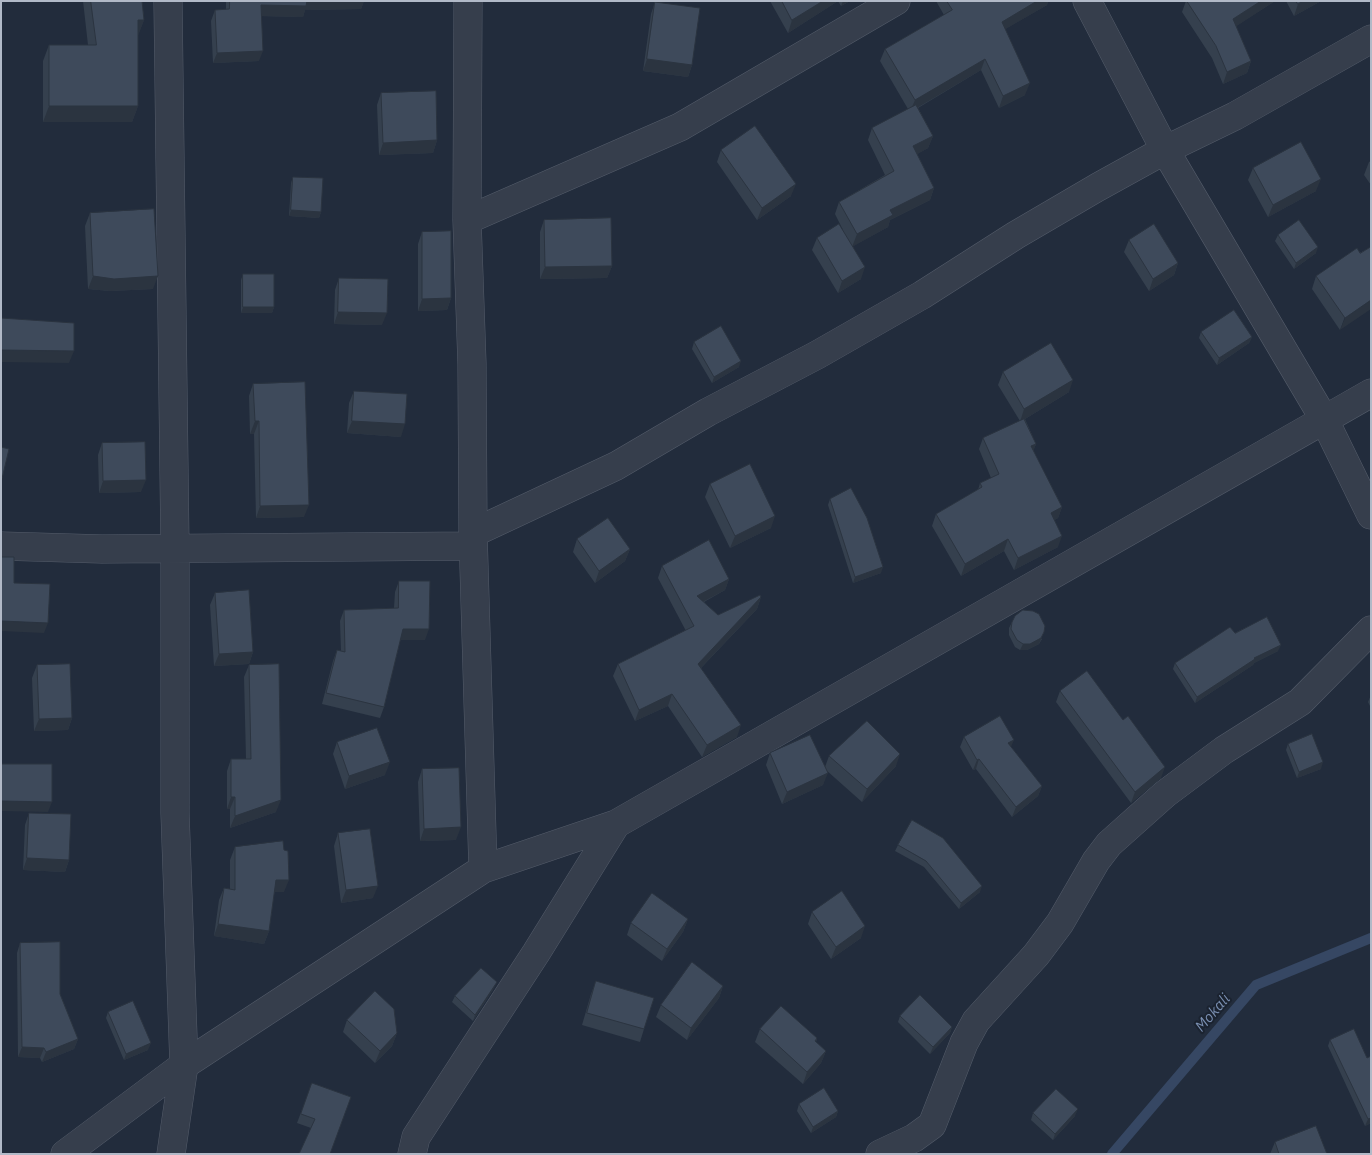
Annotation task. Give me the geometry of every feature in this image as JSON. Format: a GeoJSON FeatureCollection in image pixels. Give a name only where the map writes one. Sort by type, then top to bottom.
{"type":"FeatureCollection","features":[{"type":"Feature","properties":{"kind":"street"},"geometry":{"type":"LineString","coordinates":[[168,1],[175,548],[176,813],[184,1065],[171,1154]]}},
{"type":"Feature","properties":{"kind":"street"},"geometry":{"type":"LineString","coordinates":[[468,1],[467,220],[472,364],[473,539],[483,869]]}},
{"type":"Feature","properties":{"kind":"street"},"geometry":{"type":"LineString","coordinates":[[467,220],[680,127],[896,1]]}},
{"type":"Feature","properties":{"kind":"street"},"geometry":{"type":"LineString","coordinates":[[1087,1],[1165,150],[1324,419],[1371,515]]}},
{"type":"Feature","properties":{"kind":"street"},"geometry":{"type":"LineString","coordinates":[[1,546],[102,549],[175,548],[473,539],[616,466],[708,412],[817,355],[922,295],[1024,230],[1165,150],[1234,116],[1371,39]]}},
{"type":"Feature","properties":{"kind":"street"},"geometry":{"type":"LineString","coordinates":[[65,1154],[184,1065],[483,869],[616,824],[1371,393]]}},
{"type":"Feature","properties":{"kind":"street"},"geometry":{"type":"LineString","coordinates":[[880,1154],[914,1138],[932,1125],[964,1043],[976,1021],[1036,955],[1056,929],[1096,861],[1109,844],[1165,794],[1224,750],[1300,702],[1371,630]]}},
{"type":"Feature","properties":{"kind":"street"},"geometry":{"type":"LineString","coordinates":[[412,1154],[416,1138],[536,953],[616,824]]}},
{"type":"Feature","properties":{"kind":"building"},"geometry":{"type":"Polygon","coordinates":[[[91,1],[142,1],[144,20],[138,20],[138,106],[49,106],[49,45],[96,45],[91,1]]]}},
{"type":"Feature","properties":{"kind":"building"},"geometry":{"type":"Polygon","coordinates":[[[230,1],[307,1],[306,6],[261,5],[263,51],[217,53],[215,10],[229,9],[230,1]]]}},
{"type":"Feature","properties":{"kind":"building"},"geometry":{"type":"Polygon","coordinates":[[[782,1],[823,1],[792,20],[782,1]]]}},
{"type":"Feature","properties":{"kind":"building"},"geometry":{"type":"Polygon","coordinates":[[[947,1],[1037,1],[1002,22],[1030,83],[1003,96],[985,59],[915,100],[885,49],[952,10],[947,1]]]}},
{"type":"Feature","properties":{"kind":"building"},"geometry":{"type":"Polygon","coordinates":[[[1187,1],[1261,1],[1233,19],[1251,61],[1227,72],[1216,46],[1187,1]]]}},
{"type":"Feature","properties":{"kind":"building"},"geometry":{"type":"Polygon","coordinates":[[[655,2],[700,8],[692,65],[647,59],[655,2]]]}},
{"type":"Feature","properties":{"kind":"building"},"geometry":{"type":"Polygon","coordinates":[[[436,91],[437,140],[383,143],[381,93],[436,91]]]}},
{"type":"Feature","properties":{"kind":"building"},"geometry":{"type":"Polygon","coordinates":[[[916,105],[933,136],[913,146],[934,188],[890,210],[893,215],[857,234],[839,202],[894,171],[872,128],[916,105]]]}},
{"type":"Feature","properties":{"kind":"building"},"geometry":{"type":"Polygon","coordinates":[[[755,126],[796,184],[762,208],[721,150],[755,126]]]}},
{"type":"Feature","properties":{"kind":"building"},"geometry":{"type":"Polygon","coordinates":[[[1301,142],[1321,179],[1273,205],[1253,168],[1301,142]]]}},
{"type":"Feature","properties":{"kind":"building"},"geometry":{"type":"Polygon","coordinates":[[[293,177],[323,178],[321,212],[291,210],[293,177]]]}},
{"type":"Feature","properties":{"kind":"building"},"geometry":{"type":"Polygon","coordinates":[[[154,209],[158,276],[114,279],[93,276],[90,213],[154,209]]]}},
{"type":"Feature","properties":{"kind":"building"},"geometry":{"type":"Polygon","coordinates":[[[611,218],[612,266],[545,267],[544,220],[611,218]]]}},
{"type":"Feature","properties":{"kind":"building"},"geometry":{"type":"Polygon","coordinates":[[[1299,220],[1318,247],[1296,263],[1278,235],[1299,220]]]}},
{"type":"Feature","properties":{"kind":"building"},"geometry":{"type":"Polygon","coordinates":[[[839,224],[865,267],[842,281],[817,238],[839,224]]]}},
{"type":"Feature","properties":{"kind":"building"},"geometry":{"type":"Polygon","coordinates":[[[1154,224],[1178,263],[1153,279],[1129,240],[1154,224]]]}},
{"type":"Feature","properties":{"kind":"building"},"geometry":{"type":"Polygon","coordinates":[[[451,231],[451,298],[422,299],[422,232],[451,231]]]}},
{"type":"Feature","properties":{"kind":"building"},"geometry":{"type":"Polygon","coordinates":[[[1371,247],[1371,300],[1345,318],[1316,276],[1357,248],[1360,253],[1371,247]]]}},
{"type":"Feature","properties":{"kind":"building"},"geometry":{"type":"Polygon","coordinates":[[[243,274],[274,274],[274,307],[243,307],[243,274]]]}},
{"type":"Feature","properties":{"kind":"building"},"geometry":{"type":"Polygon","coordinates":[[[339,278],[388,279],[387,313],[338,312],[339,278]]]}},
{"type":"Feature","properties":{"kind":"building"},"geometry":{"type":"Polygon","coordinates":[[[1234,310],[1252,337],[1219,358],[1201,332],[1234,310]]]}},
{"type":"Feature","properties":{"kind":"building"},"geometry":{"type":"Polygon","coordinates":[[[1,318],[74,323],[74,351],[1,350],[1,318]]]}},
{"type":"Feature","properties":{"kind":"building"},"geometry":{"type":"Polygon","coordinates":[[[721,326],[741,361],[714,377],[694,342],[721,326]]]}},
{"type":"Feature","properties":{"kind":"building"},"geometry":{"type":"Polygon","coordinates":[[[1051,343],[1073,380],[1024,409],[1003,372],[1051,343]]]}},
{"type":"Feature","properties":{"kind":"building"},"geometry":{"type":"Polygon","coordinates":[[[305,382],[309,505],[260,506],[259,421],[255,421],[253,384],[305,382]]]}},
{"type":"Feature","properties":{"kind":"building"},"geometry":{"type":"Polygon","coordinates":[[[354,391],[407,394],[405,424],[352,421],[354,391]]]}},
{"type":"Feature","properties":{"kind":"building"},"geometry":{"type":"Polygon","coordinates":[[[1024,419],[1036,444],[1031,446],[1062,507],[1051,513],[1062,536],[1018,558],[1008,539],[965,564],[936,514],[982,487],[980,483],[999,474],[983,438],[1024,419]]]}},
{"type":"Feature","properties":{"kind":"building"},"geometry":{"type":"Polygon","coordinates":[[[145,442],[146,480],[103,481],[102,443],[145,442]]]}},
{"type":"Feature","properties":{"kind":"building"},"geometry":{"type":"Polygon","coordinates":[[[1,447],[9,449],[1,483],[1,447]]]}},
{"type":"Feature","properties":{"kind":"building"},"geometry":{"type":"Polygon","coordinates":[[[750,464],[775,516],[735,536],[710,484],[750,464]]]}},
{"type":"Feature","properties":{"kind":"building"},"geometry":{"type":"Polygon","coordinates":[[[851,488],[867,518],[883,567],[855,577],[830,499],[851,488]]]}},
{"type":"Feature","properties":{"kind":"building"},"geometry":{"type":"Polygon","coordinates":[[[608,518],[630,549],[599,571],[577,539],[608,518]]]}},
{"type":"Feature","properties":{"kind":"building"},"geometry":{"type":"Polygon","coordinates":[[[709,540],[729,579],[697,596],[718,615],[760,595],[761,597],[698,664],[741,725],[707,745],[672,694],[639,710],[618,664],[694,626],[662,566],[709,540]]]}},
{"type":"Feature","properties":{"kind":"building"},"geometry":{"type":"Polygon","coordinates":[[[1,557],[14,557],[14,583],[50,584],[48,623],[1,621],[1,557]]]}},
{"type":"Feature","properties":{"kind":"building"},"geometry":{"type":"Polygon","coordinates":[[[399,581],[430,581],[429,629],[403,629],[384,707],[326,693],[337,650],[345,652],[344,610],[398,608],[399,581]]]}},
{"type":"Feature","properties":{"kind":"building"},"geometry":{"type":"Polygon","coordinates":[[[249,590],[253,652],[219,654],[215,593],[249,590]]]}},
{"type":"Feature","properties":{"kind":"building"},"geometry":{"type":"Polygon","coordinates":[[[1023,610],[1039,614],[1045,626],[1041,638],[1030,644],[1023,644],[1017,640],[1011,629],[1015,616],[1023,610]]]}},
{"type":"Feature","properties":{"kind":"building"},"geometry":{"type":"Polygon","coordinates":[[[1267,617],[1281,645],[1254,658],[1197,697],[1175,663],[1230,627],[1235,633],[1267,617]]]}},
{"type":"Feature","properties":{"kind":"building"},"geometry":{"type":"Polygon","coordinates":[[[70,664],[72,718],[39,719],[37,665],[70,664]]]}},
{"type":"Feature","properties":{"kind":"building"},"geometry":{"type":"Polygon","coordinates":[[[279,664],[281,800],[235,816],[235,797],[231,797],[231,759],[251,759],[249,665],[279,664]]]}},
{"type":"Feature","properties":{"kind":"building"},"geometry":{"type":"Polygon","coordinates":[[[1087,671],[1123,720],[1128,716],[1165,767],[1135,792],[1060,691],[1087,671]]]}},
{"type":"Feature","properties":{"kind":"building"},"geometry":{"type":"Polygon","coordinates":[[[1000,716],[1014,740],[1008,743],[1042,786],[1016,807],[979,759],[977,760],[964,737],[1000,716]]]}},
{"type":"Feature","properties":{"kind":"building"},"geometry":{"type":"Polygon","coordinates":[[[867,721],[900,754],[867,789],[829,756],[867,721]]]}},
{"type":"Feature","properties":{"kind":"building"},"geometry":{"type":"Polygon","coordinates":[[[377,728],[390,762],[349,776],[337,742],[377,728]]]}},
{"type":"Feature","properties":{"kind":"building"},"geometry":{"type":"Polygon","coordinates":[[[1312,734],[1323,762],[1299,772],[1288,744],[1312,734]]]}},
{"type":"Feature","properties":{"kind":"building"},"geometry":{"type":"Polygon","coordinates":[[[810,735],[828,773],[787,792],[770,753],[810,735]]]}},
{"type":"Feature","properties":{"kind":"building"},"geometry":{"type":"Polygon","coordinates":[[[1,764],[52,764],[52,802],[1,801],[1,764]]]}},
{"type":"Feature","properties":{"kind":"building"},"geometry":{"type":"Polygon","coordinates":[[[459,768],[461,827],[424,829],[422,769],[459,768]]]}},
{"type":"Feature","properties":{"kind":"building"},"geometry":{"type":"Polygon","coordinates":[[[29,813],[71,814],[69,860],[27,858],[29,813]]]}},
{"type":"Feature","properties":{"kind":"building"},"geometry":{"type":"Polygon","coordinates":[[[912,820],[943,838],[982,886],[961,903],[926,861],[898,845],[912,820]]]}},
{"type":"Feature","properties":{"kind":"building"},"geometry":{"type":"Polygon","coordinates":[[[370,829],[378,886],[346,890],[338,833],[370,829]]]}},
{"type":"Feature","properties":{"kind":"building"},"geometry":{"type":"Polygon","coordinates":[[[283,841],[284,850],[288,851],[289,880],[276,880],[269,931],[218,924],[224,888],[235,890],[235,847],[283,841]]]}},
{"type":"Feature","properties":{"kind":"building"},"geometry":{"type":"Polygon","coordinates":[[[842,891],[865,926],[836,947],[812,912],[842,891]]]}},
{"type":"Feature","properties":{"kind":"building"},"geometry":{"type":"Polygon","coordinates":[[[652,893],[688,919],[667,949],[631,923],[652,893]]]}},
{"type":"Feature","properties":{"kind":"building"},"geometry":{"type":"Polygon","coordinates":[[[60,942],[60,994],[78,1039],[46,1052],[44,1048],[22,1047],[20,943],[60,942]]]}},
{"type":"Feature","properties":{"kind":"building"},"geometry":{"type":"Polygon","coordinates":[[[692,962],[723,986],[691,1028],[661,1005],[692,962]]]}},
{"type":"Feature","properties":{"kind":"building"},"geometry":{"type":"Polygon","coordinates":[[[481,968],[497,982],[475,1015],[455,996],[481,968]]]}},
{"type":"Feature","properties":{"kind":"building"},"geometry":{"type":"Polygon","coordinates":[[[596,981],[654,998],[644,1029],[587,1013],[596,981]]]}},
{"type":"Feature","properties":{"kind":"building"},"geometry":{"type":"Polygon","coordinates":[[[375,991],[394,1009],[397,1033],[380,1051],[347,1020],[375,991]]]}},
{"type":"Feature","properties":{"kind":"building"},"geometry":{"type":"Polygon","coordinates":[[[920,995],[952,1027],[933,1047],[900,1016],[920,995]]]}},
{"type":"Feature","properties":{"kind":"building"},"geometry":{"type":"Polygon","coordinates":[[[133,1001],[151,1043],[126,1054],[108,1012],[133,1001]]]}},
{"type":"Feature","properties":{"kind":"building"},"geometry":{"type":"Polygon","coordinates":[[[781,1006],[817,1038],[815,1041],[826,1051],[807,1072],[760,1029],[781,1006]]]}},
{"type":"Feature","properties":{"kind":"building"},"geometry":{"type":"Polygon","coordinates":[[[1354,1029],[1367,1058],[1371,1056],[1371,1118],[1368,1119],[1330,1040],[1354,1029]]]}},
{"type":"Feature","properties":{"kind":"building"},"geometry":{"type":"Polygon","coordinates":[[[312,1083],[351,1097],[330,1154],[299,1154],[315,1119],[301,1114],[312,1083]]]}},
{"type":"Feature","properties":{"kind":"building"},"geometry":{"type":"Polygon","coordinates":[[[824,1088],[838,1111],[813,1127],[799,1104],[824,1088]]]}},
{"type":"Feature","properties":{"kind":"building"},"geometry":{"type":"Polygon","coordinates":[[[1056,1089],[1078,1109],[1055,1134],[1033,1113],[1056,1089]]]}},
{"type":"Feature","properties":{"kind":"building"},"geometry":{"type":"Polygon","coordinates":[[[1316,1126],[1327,1154],[1279,1154],[1275,1142],[1316,1126]]]}},
{"type":"Feature","properties":{"kind":"waterway","name":"Mokali"},"geometry":{"type":"LineString","coordinates":[[1112,1154],[1256,985],[1371,938]]}}]}
